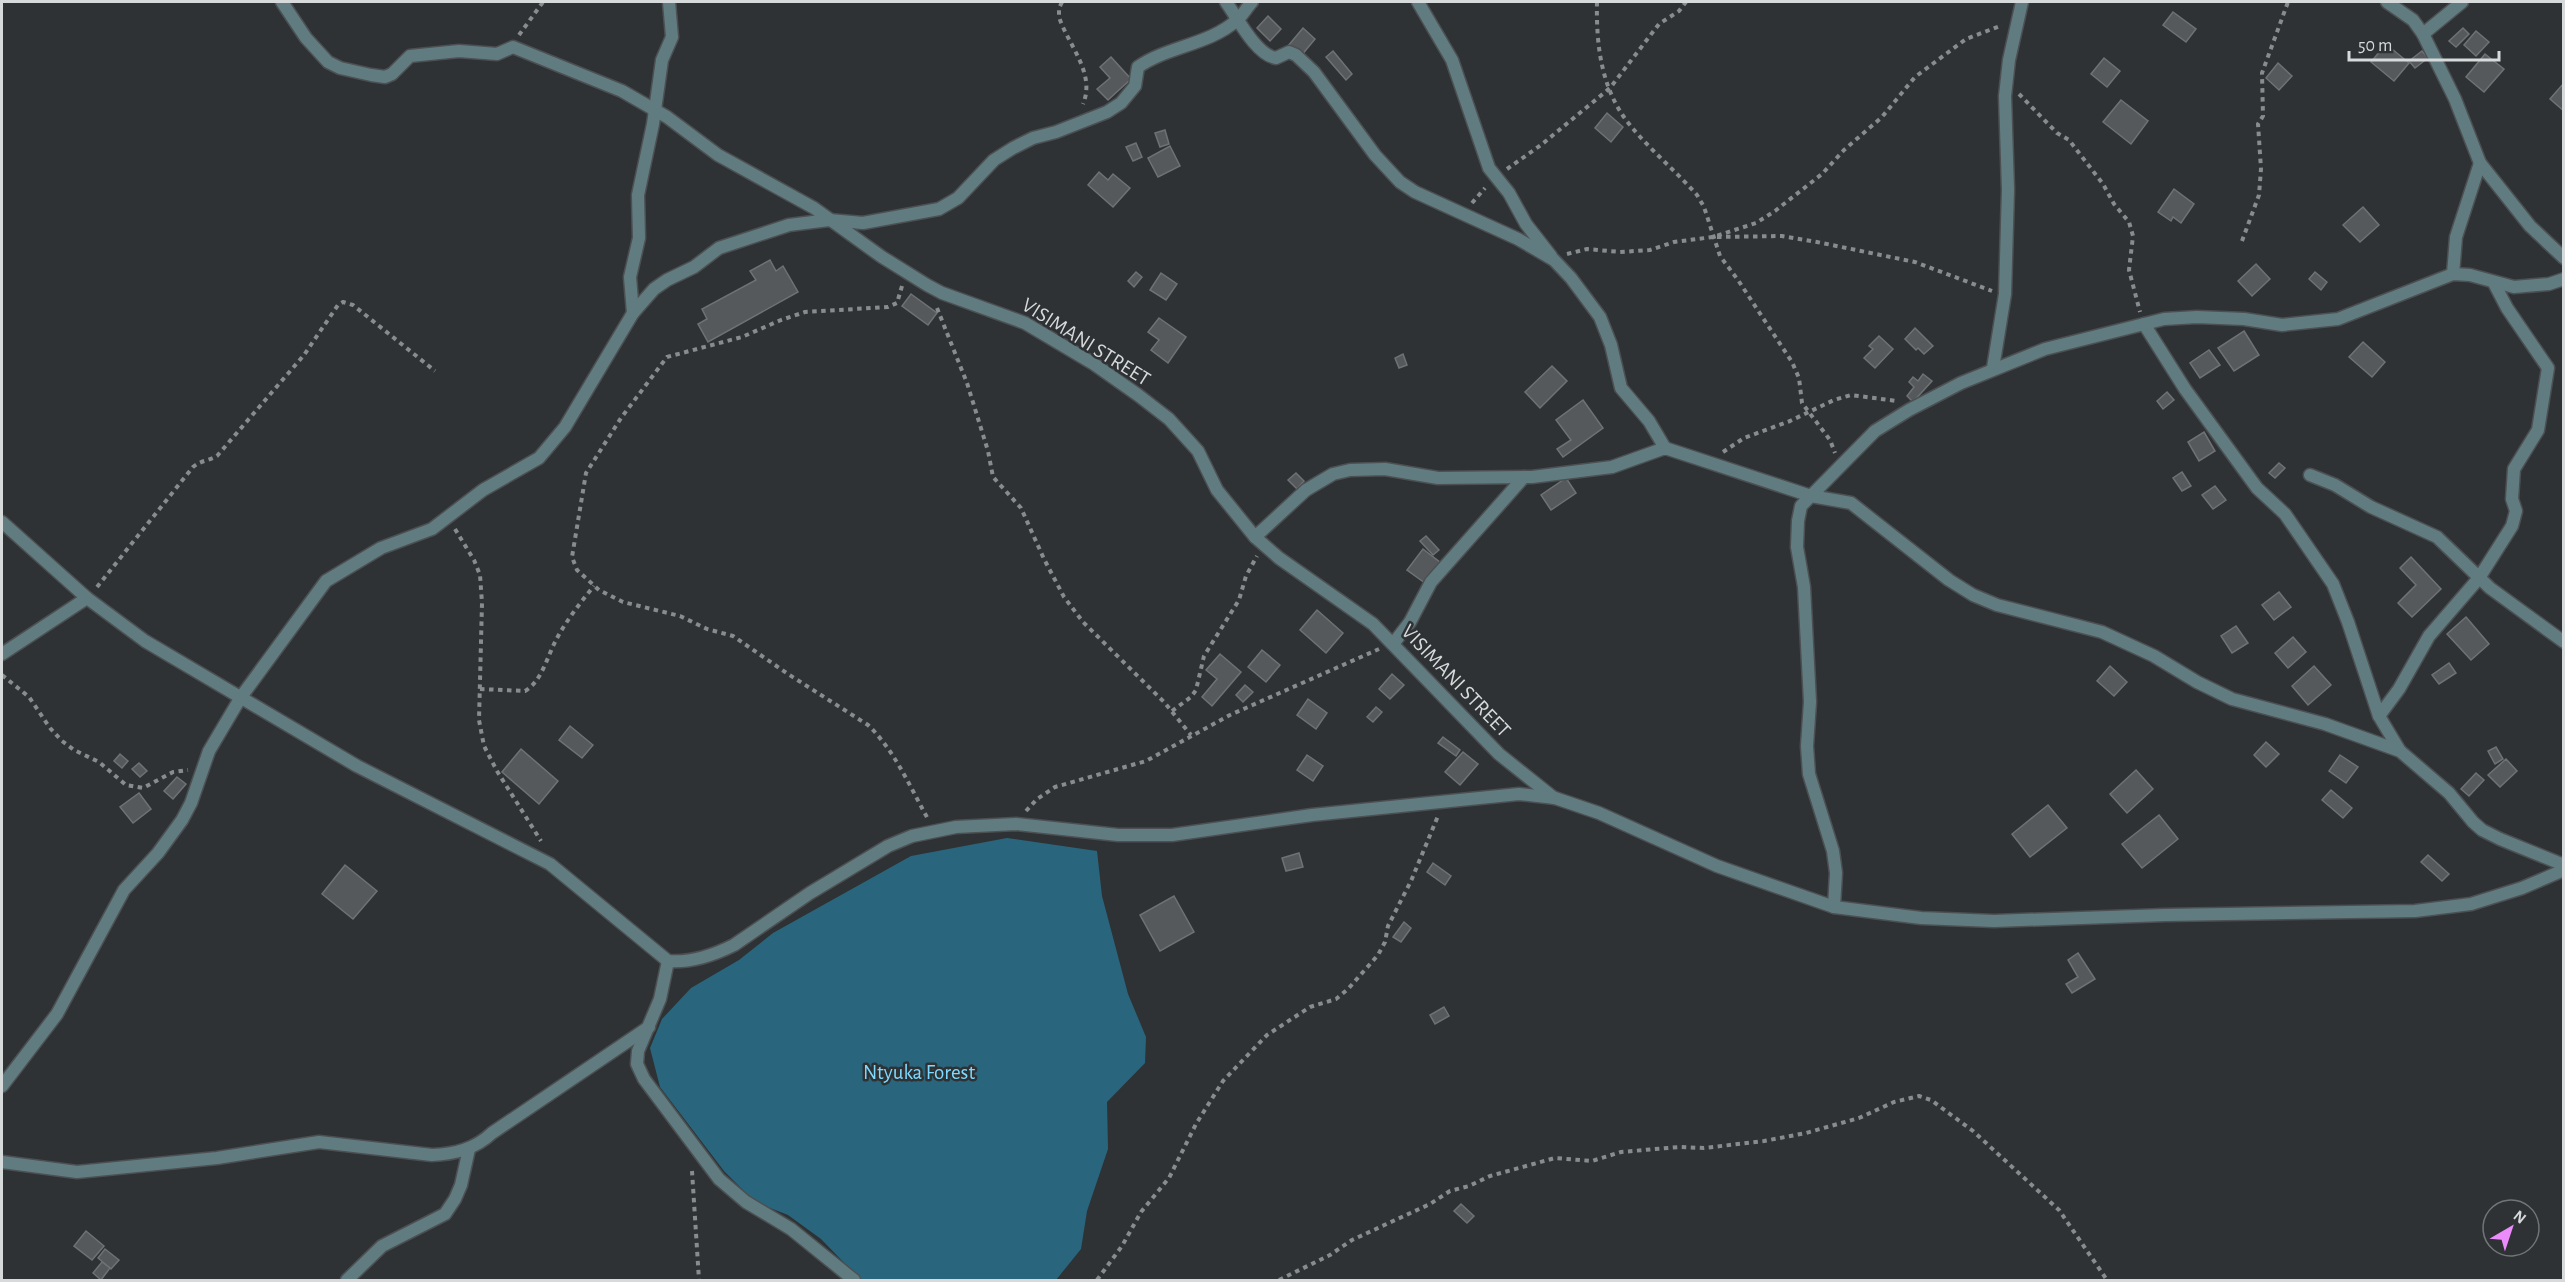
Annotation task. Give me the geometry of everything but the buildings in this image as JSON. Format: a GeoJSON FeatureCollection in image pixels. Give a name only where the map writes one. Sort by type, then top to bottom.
{"type":"FeatureCollection","features":[{"type":"Feature","properties":{"kind":"street"},"geometry":{"type":"LineString","coordinates":[[282,2],[318,52],[328,62],[348,70],[385,77],[392,74],[410,56],[469,52],[496,54],[510,47]]}},
{"type":"Feature","properties":{"kind":"street"},"geometry":{"type":"LineString","coordinates":[[633,313],[630,277],[639,238],[638,195],[656,110],[662,60],[672,37],[669,2]]}},
{"type":"Feature","properties":{"kind":"street"},"geometry":{"type":"LineString","coordinates":[[1226,2],[1255,44],[1267,55],[1276,58],[1289,52],[1299,57],[1320,79],[1375,155],[1400,182],[1415,192],[1464,213],[1554,260]]}},
{"type":"Feature","properties":{"kind":"street"},"geometry":{"type":"LineString","coordinates":[[2,1086],[57,1014],[124,890],[158,853],[182,820],[191,803],[209,751],[241,697],[326,581],[374,551],[432,529],[483,490],[531,464],[544,453],[577,409],[633,313],[654,289],[694,267],[719,248],[789,225],[829,219],[863,222],[939,209],[958,198],[994,160],[1013,148],[1033,138],[1107,112],[1121,103],[1135,86],[1138,68],[1147,61],[1160,53],[1216,33],[1238,19],[1252,2]]}},
{"type":"Feature","properties":{"kind":"street"},"geometry":{"type":"LineString","coordinates":[[1418,2],[1452,60],[1484,155],[1495,177],[1509,194],[1526,224],[1582,291],[1600,317],[1611,345],[1621,388],[1649,421],[1665,448]]}},
{"type":"Feature","properties":{"kind":"street"},"geometry":{"type":"LineString","coordinates":[[1994,369],[2005,294],[2008,190],[2005,96],[2017,18],[2022,2]]}},
{"type":"Feature","properties":{"kind":"street"},"geometry":{"type":"LineString","coordinates":[[2387,2],[2413,20],[2423,34],[2455,99],[2480,163],[2530,226],[2564,258]]}},
{"type":"Feature","properties":{"kind":"street"},"geometry":{"type":"LineString","coordinates":[[2423,34],[2462,2]]}},
{"type":"Feature","properties":{"kind":"street","name":"VISIMANI STREET"},"geometry":{"type":"LineString","coordinates":[[510,47],[521,49],[553,65],[593,78],[656,110],[718,155],[796,196],[904,271],[942,294],[1025,323],[1094,364],[1138,395],[1169,419],[1198,451],[1217,490],[1260,541],[1279,558],[1345,603],[1393,644],[1498,754],[1555,798]]}},
{"type":"Feature","properties":{"kind":"street"},"geometry":{"type":"LineString","coordinates":[[2453,274],[2456,237],[2480,163]]}},
{"type":"Feature","properties":{"kind":"street"},"geometry":{"type":"LineString","coordinates":[[1834,907],[1836,873],[1833,851],[1809,774],[1807,746],[1810,702],[1804,587],[1797,547],[1798,521],[1802,506],[1875,431],[1909,410],[1994,369],[2045,349],[2164,319],[2197,317],[2244,319],[2282,325],[2314,323],[2338,319],[2453,274],[2470,275],[2514,287],[2549,284],[2564,279]]}},
{"type":"Feature","properties":{"kind":"street"},"geometry":{"type":"LineString","coordinates":[[2379,716],[2399,689],[2429,636],[2479,578],[2503,542],[2515,518],[2512,499],[2514,469],[2538,430],[2548,368],[2507,308],[2494,283]]}},
{"type":"Feature","properties":{"kind":"street"},"geometry":{"type":"LineString","coordinates":[[2144,324],[2186,389],[2257,488],[2285,514],[2333,584],[2379,716],[2400,751],[2449,793],[2482,830],[2564,865]]}},
{"type":"Feature","properties":{"kind":"street"},"geometry":{"type":"LineString","coordinates":[[1260,541],[1306,490],[1333,474],[1385,469],[1438,478],[1524,477],[1601,469],[1665,448],[1811,496],[1843,501],[1857,506],[1949,580],[1997,606],[2102,632],[2154,656],[2197,682],[2232,699],[2325,724],[2400,751]]}},
{"type":"Feature","properties":{"kind":"street"},"geometry":{"type":"LineString","coordinates":[[2310,475],[2335,485],[2371,507],[2437,537],[2479,578],[2564,642]]}},
{"type":"Feature","properties":{"kind":"street"},"geometry":{"type":"LineString","coordinates":[[1393,644],[1410,622],[1431,582],[1524,477]]}},
{"type":"Feature","properties":{"kind":"street"},"geometry":{"type":"LineString","coordinates":[[2,522],[87,598],[145,641],[357,765],[550,864],[668,961],[681,962],[718,953],[850,867],[912,836],[934,831],[956,827],[1016,824],[1118,835],[1172,835],[1312,815],[1519,794],[1555,798],[1599,813],[1717,866],[1834,907],[1921,918],[1994,921],[2166,915],[2415,911],[2472,904],[2522,888],[2564,870]]}},
{"type":"Feature","properties":{"kind":"street"},"geometry":{"type":"LineString","coordinates":[[2,654],[87,598]]}},
{"type":"Feature","properties":{"kind":"street"},"geometry":{"type":"LineString","coordinates":[[668,961],[660,999],[638,1051],[637,1064],[644,1078],[719,1179],[746,1202],[792,1229],[854,1281]]}},
{"type":"Feature","properties":{"kind":"street"},"geometry":{"type":"LineString","coordinates":[[2,1162],[77,1172],[207,1160],[319,1142],[447,1155],[482,1143],[492,1133],[649,1027]]}},
{"type":"Feature","properties":{"kind":"street"},"geometry":{"type":"LineString","coordinates":[[347,1281],[382,1246],[445,1214],[455,1199],[469,1149]]}},
{"type":"Feature","properties":{"kind":"path"},"geometry":{"type":"LineString","coordinates":[[510,47],[543,2]]}},
{"type":"Feature","properties":{"kind":"path"},"geometry":{"type":"LineString","coordinates":[[1062,2],[1059,17],[1080,62],[1087,87],[1086,97],[1071,126]]}},
{"type":"Feature","properties":{"kind":"path"},"geometry":{"type":"LineString","coordinates":[[1597,2],[1599,53],[1617,106],[1629,124],[1697,195],[1704,207],[1720,256],[1738,279],[1792,362],[1798,378],[1802,403],[1830,440],[1841,468]]}},
{"type":"Feature","properties":{"kind":"path"},"geometry":{"type":"LineString","coordinates":[[1464,213],[1495,177],[1541,145],[1610,88],[1659,24],[1679,11],[1686,2]]}},
{"type":"Feature","properties":{"kind":"path"},"geometry":{"type":"LineString","coordinates":[[2242,241],[2259,195],[2261,169],[2258,124],[2264,116],[2262,73],[2288,2]]}},
{"type":"Feature","properties":{"kind":"path"},"geometry":{"type":"LineString","coordinates":[[1713,237],[1744,228],[1775,211],[1822,174],[1844,150],[1882,117],[1915,77],[1966,39],[2017,18]]}},
{"type":"Feature","properties":{"kind":"path"},"geometry":{"type":"LineString","coordinates":[[2007,81],[2057,133],[2069,140],[2129,222],[2133,236],[2129,270],[2144,324]]}},
{"type":"Feature","properties":{"kind":"path"},"geometry":{"type":"LineString","coordinates":[[1554,260],[1579,250],[1620,252],[1650,250],[1674,242],[1713,237],[1782,236],[1914,262],[1981,288],[2005,294]]}},
{"type":"Feature","properties":{"kind":"path"},"geometry":{"type":"LineString","coordinates":[[904,271],[902,290],[897,303],[888,307],[805,312],[742,337],[667,357],[661,362],[608,437],[586,473],[572,557],[577,570],[594,586],[623,602],[680,616],[707,629],[733,636],[868,725],[879,736],[896,761],[934,831]]}},
{"type":"Feature","properties":{"kind":"path"},"geometry":{"type":"LineString","coordinates":[[927,285],[967,383],[988,451],[993,477],[1021,508],[1044,559],[1072,610],[1172,711],[1191,735]]}},
{"type":"Feature","properties":{"kind":"path"},"geometry":{"type":"LineString","coordinates":[[87,598],[193,466],[199,461],[212,460],[217,456],[304,355],[338,304],[343,302],[353,305],[435,371]]}},
{"type":"Feature","properties":{"kind":"path"},"geometry":{"type":"LineString","coordinates":[[1707,462],[1744,438],[1851,395],[1893,399],[1909,410]]}},
{"type":"Feature","properties":{"kind":"path"},"geometry":{"type":"LineString","coordinates":[[448,518],[474,560],[480,575],[482,603],[479,720],[484,746],[497,771],[542,842],[550,864]]}},
{"type":"Feature","properties":{"kind":"path"},"geometry":{"type":"LineString","coordinates":[[1172,711],[1191,697],[1196,690],[1204,656],[1239,600],[1260,541]]}},
{"type":"Feature","properties":{"kind":"path"},"geometry":{"type":"LineString","coordinates":[[480,689],[525,692],[530,688],[537,679],[556,639],[594,586]]}},
{"type":"Feature","properties":{"kind":"path"},"geometry":{"type":"LineString","coordinates":[[1016,824],[1037,799],[1055,787],[1146,761],[1230,715],[1351,660],[1393,644]]}},
{"type":"Feature","properties":{"kind":"path"},"geometry":{"type":"LineString","coordinates":[[2,675],[29,697],[50,729],[62,741],[74,750],[99,762],[126,784],[143,788],[173,772],[201,769]]}},
{"type":"Feature","properties":{"kind":"path"},"geometry":{"type":"LineString","coordinates":[[1097,1281],[1122,1246],[1141,1212],[1169,1178],[1196,1124],[1224,1081],[1267,1035],[1310,1007],[1336,999],[1378,955],[1385,942],[1388,926],[1411,881],[1444,802]]}},
{"type":"Feature","properties":{"kind":"path"},"geometry":{"type":"LineString","coordinates":[[1279,1281],[1330,1255],[1352,1240],[1430,1204],[1450,1191],[1469,1186],[1490,1176],[1555,1158],[1592,1161],[1621,1152],[1679,1147],[1704,1148],[1764,1141],[1806,1133],[1859,1118],[1894,1102],[1919,1096],[1931,1100],[1973,1131],[2059,1210],[2107,1281]]}},
{"type":"Feature","properties":{"kind":"path"},"geometry":{"type":"LineString","coordinates":[[691,1166],[699,1281]]}},
{"type":"Feature","properties":{"kind":"green space","name":"Ntyuka Forest"},"geometry":{"type":"Polygon","coordinates":[[[1007,838],[1097,851],[1102,896],[1128,994],[1146,1037],[1145,1063],[1107,1102],[1108,1149],[1087,1211],[1081,1249],[1056,1280],[861,1280],[821,1239],[788,1215],[755,1202],[724,1171],[660,1087],[650,1048],[662,1019],[691,988],[739,960],[773,933],[911,856],[1007,838]]]}}]}
